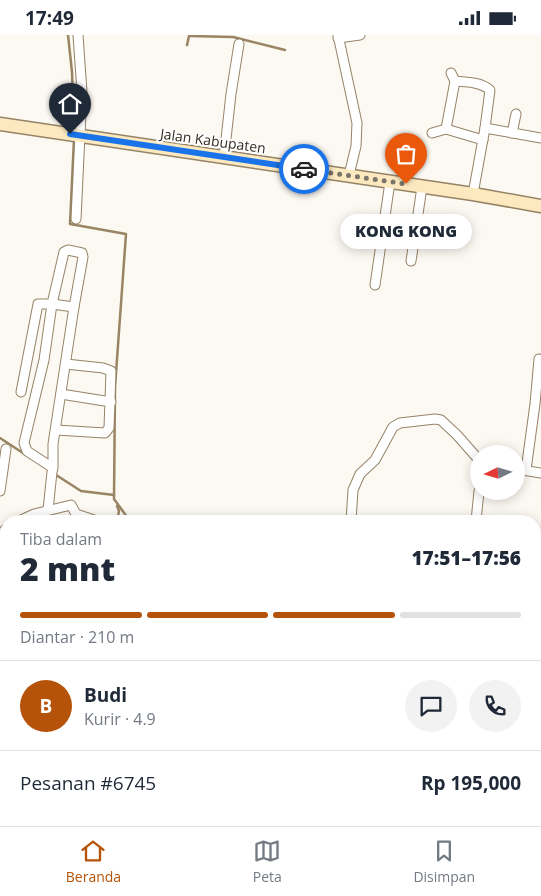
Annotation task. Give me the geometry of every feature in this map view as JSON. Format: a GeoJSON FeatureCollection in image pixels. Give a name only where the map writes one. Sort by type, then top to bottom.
{"type":"FeatureCollection","features":[{"type":"Feature","properties":{"kind":"main road","name":"Jalan Kabupaten"},"geometry":{"type":"LineString","coordinates":[[0,124],[349,175],[541,206]]}},
{"type":"Feature","properties":{"kind":"street"},"geometry":{"type":"LineString","coordinates":[[76,219],[76,135],[82,92],[78,35]]}},
{"type":"Feature","properties":{"kind":"street"},"geometry":{"type":"LineString","coordinates":[[349,175],[356,146],[357,123],[338,37],[360,35]]}},
{"type":"Feature","properties":{"kind":"street"},"geometry":{"type":"LineString","coordinates":[[224,157],[227,121],[240,44]]}},
{"type":"Feature","properties":{"kind":"street"},"geometry":{"type":"LineString","coordinates":[[446,129],[453,77],[486,86],[490,89],[473,194]]}},
{"type":"Feature","properties":{"kind":"street"},"geometry":{"type":"LineString","coordinates":[[512,133],[516,114]]}},
{"type":"Feature","properties":{"kind":"street"},"geometry":{"type":"LineString","coordinates":[[485,127],[541,138]]}},
{"type":"Feature","properties":{"kind":"street"},"geometry":{"type":"LineString","coordinates":[[432,133],[446,129],[483,140]]}},
{"type":"Feature","properties":{"kind":"street"},"geometry":{"type":"LineString","coordinates":[[375,285],[390,182]]}},
{"type":"Feature","properties":{"kind":"street"},"geometry":{"type":"LineString","coordinates":[[411,261],[422,187]]}},
{"type":"Feature","properties":{"kind":"street"},"geometry":{"type":"LineString","coordinates":[[48,510],[52,473],[56,430],[83,255],[80,252],[68,250],[64,252],[52,304],[44,359],[24,443],[27,451],[52,473]]}},
{"type":"Feature","properties":{"kind":"street"},"geometry":{"type":"LineString","coordinates":[[21,392],[38,304],[74,307]]}},
{"type":"Feature","properties":{"kind":"street"},"geometry":{"type":"LineString","coordinates":[[539,359],[526,470],[541,473]]}},
{"type":"Feature","properties":{"kind":"street"},"geometry":{"type":"LineString","coordinates":[[56,430],[105,433],[110,429],[111,371],[103,367],[66,364]]}},
{"type":"Feature","properties":{"kind":"street"},"geometry":{"type":"LineString","coordinates":[[61,394],[110,401]]}},
{"type":"Feature","properties":{"kind":"street"},"geometry":{"type":"LineString","coordinates":[[351,515],[353,490],[360,474],[375,460],[393,427],[400,423],[435,419],[441,421],[470,450]]}},
{"type":"Feature","properties":{"kind":"street"},"geometry":{"type":"LineString","coordinates":[[0,491],[6,449]]}},
{"type":"Feature","properties":{"kind":"street"},"geometry":{"type":"LineString","coordinates":[[477,515],[478,500]]}},
{"type":"Feature","properties":{"kind":"street"},"geometry":{"type":"LineString","coordinates":[[32,515],[71,505],[76,514],[79,515]]}},
{"type":"Feature","properties":{"kind":"waterway"},"geometry":{"type":"LineString","coordinates":[[68,35],[72,72],[74,131]]}},
{"type":"Feature","properties":{"kind":"waterway"},"geometry":{"type":"LineString","coordinates":[[187,45],[189,36]]}},
{"type":"Feature","properties":{"kind":"waterway"},"geometry":{"type":"LineString","coordinates":[[190,36],[233,37],[285,50]]}},
{"type":"Feature","properties":{"kind":"waterway"},"geometry":{"type":"LineString","coordinates":[[74,139],[70,224],[126,234],[115,387],[114,499],[126,515]]}},
{"type":"Feature","properties":{"kind":"waterway"},"geometry":{"type":"LineString","coordinates":[[0,438],[26,455]]}},
{"type":"Feature","properties":{"kind":"waterway"},"geometry":{"type":"LineString","coordinates":[[53,473],[81,491],[114,495]]}},
{"type":"Feature","properties":{"kind":"waterway"},"geometry":{"type":"LineString","coordinates":[[117,506],[118,515]]}},
{"type":"Feature","properties":{"kind":"way so far"},"geometry":{"type":"LineString","coordinates":[[304,169],[406,184]]}},
{"type":"Feature","properties":{"kind":"place","name":"KONG KONG"},"geometry":{"type":"Point","coordinates":[406,184]}},
{"type":"Feature","properties":{"kind":"route"},"geometry":{"type":"LineString","coordinates":[[70,134],[304,169]]}}]}
